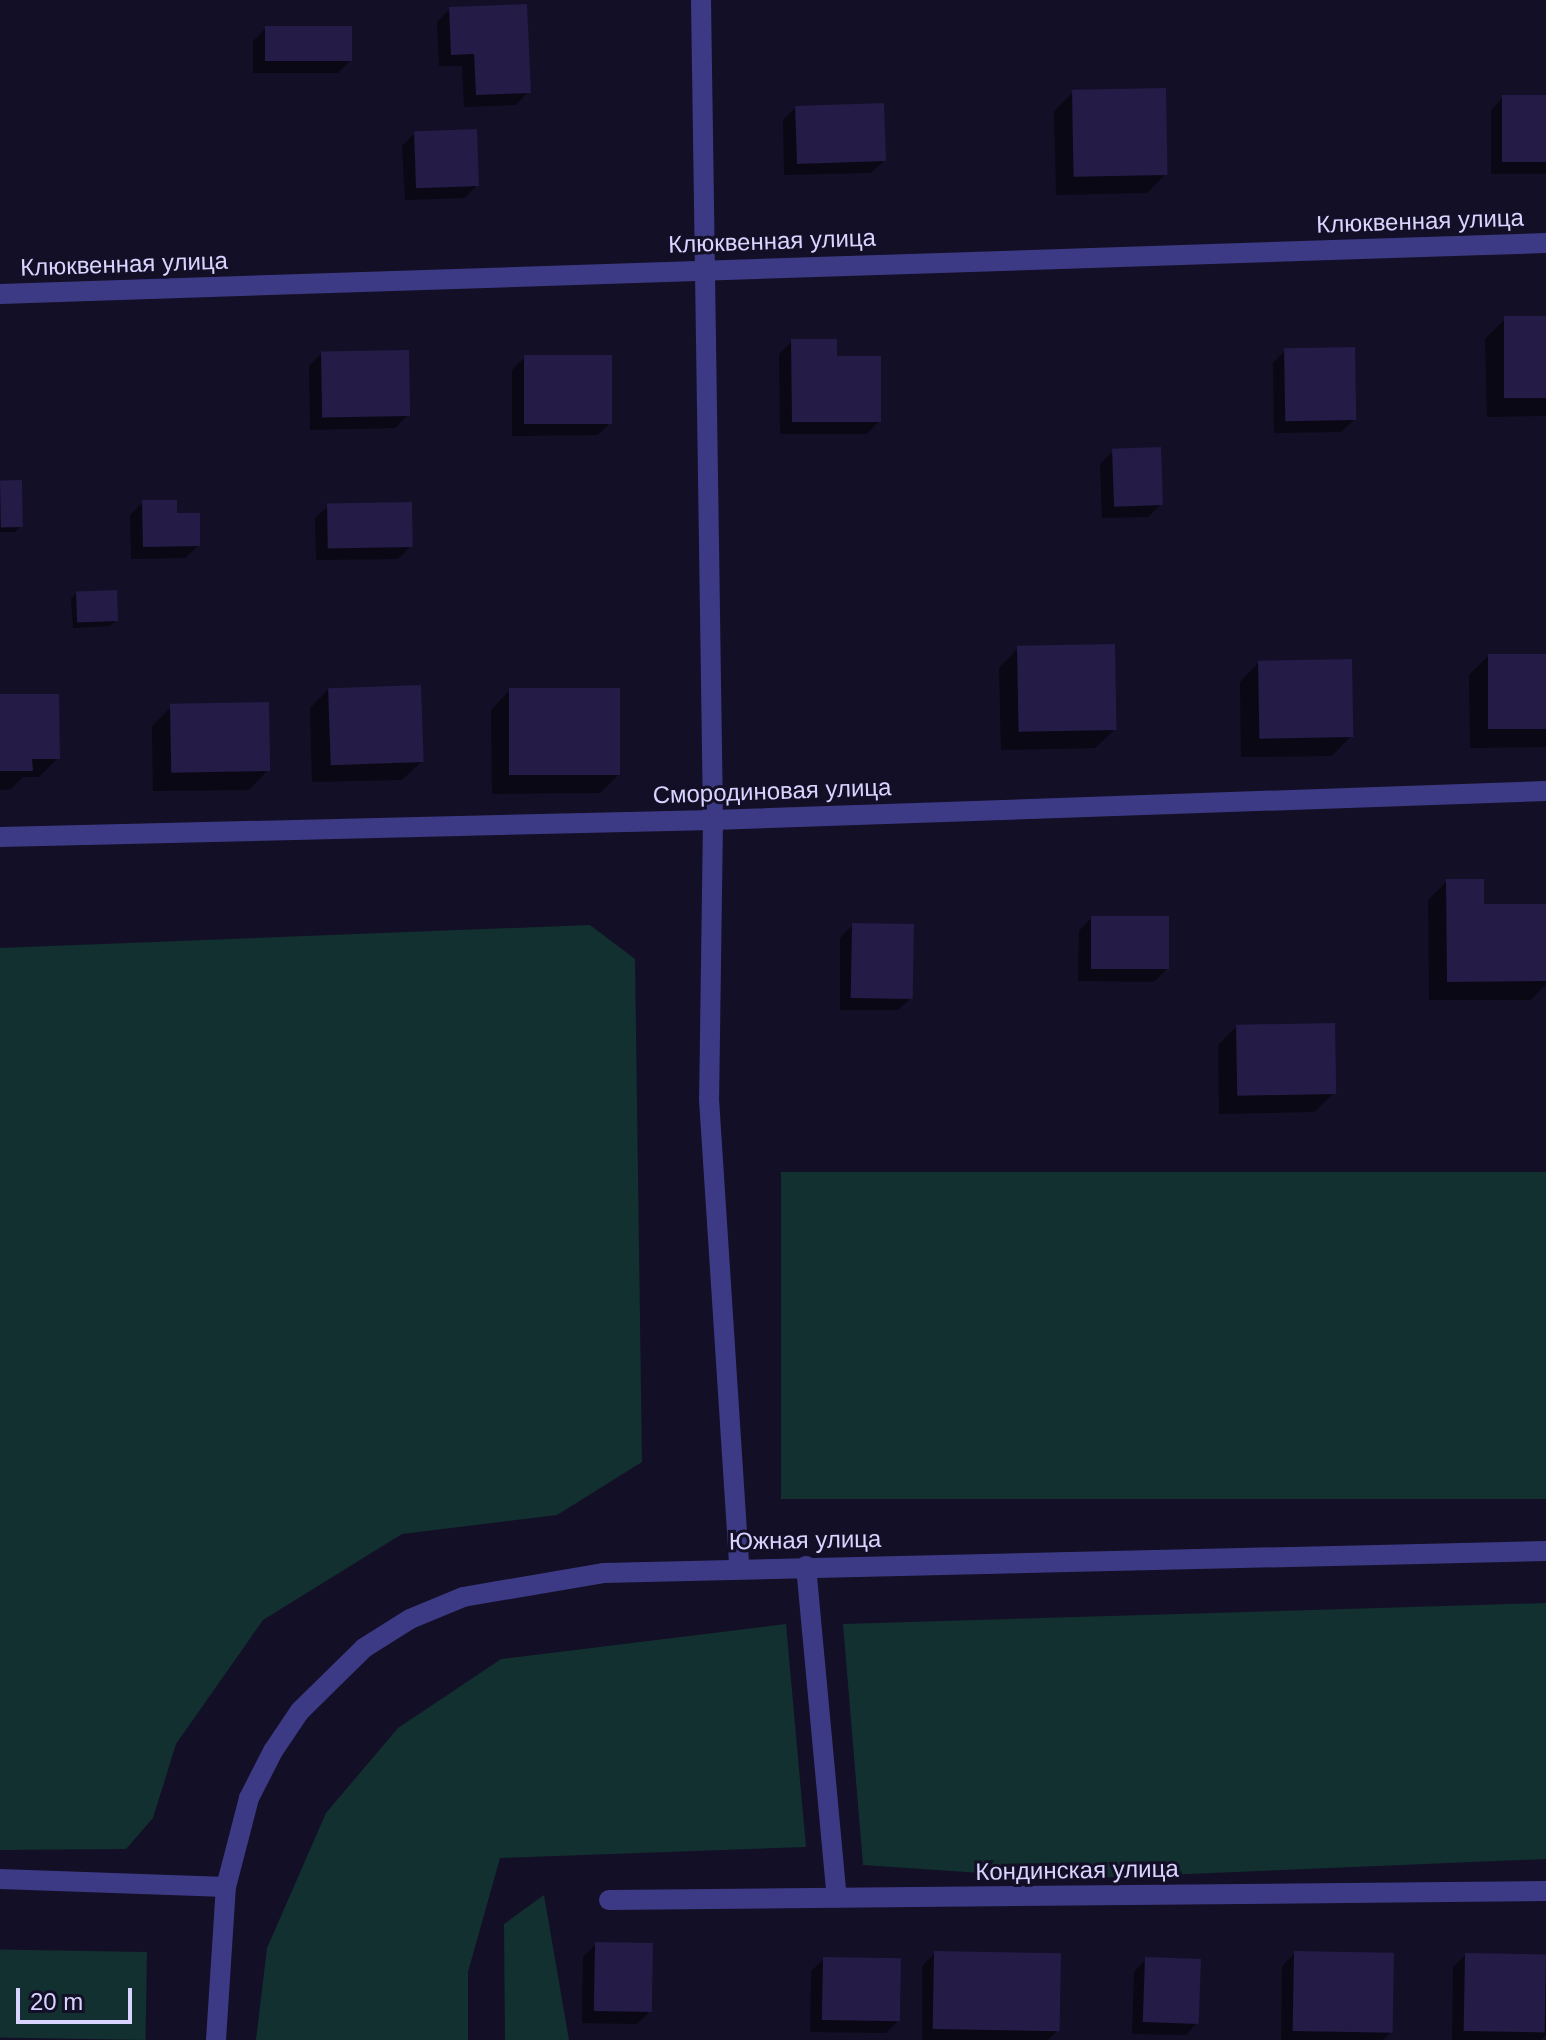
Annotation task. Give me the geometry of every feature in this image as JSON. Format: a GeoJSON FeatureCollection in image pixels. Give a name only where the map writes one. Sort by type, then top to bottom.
{"type":"FeatureCollection","features":[{"type":"Feature","properties":{"kind":"street"},"geometry":{"type":"LineString","coordinates":[[701,0],[708,269],[713,820],[709,1099],[739,1568]]}},
{"type":"Feature","properties":{"kind":"street","name":"Клюквенная улица"},"geometry":{"type":"LineString","coordinates":[[0,294],[1546,243]]}},
{"type":"Feature","properties":{"kind":"street","name":"Смородиновая улица"},"geometry":{"type":"LineString","coordinates":[[0,837],[713,820],[1546,791]]}},
{"type":"Feature","properties":{"kind":"street","name":"Южная улица"},"geometry":{"type":"LineString","coordinates":[[216,2040],[226,1887],[249,1798],[300,1711],[364,1648],[410,1619],[463,1597],[527,1582],[603,1573],[1546,1551]]}},
{"type":"Feature","properties":{"kind":"street"},"geometry":{"type":"LineString","coordinates":[[806,1566],[837,1898]]}},
{"type":"Feature","properties":{"kind":"street"},"geometry":{"type":"LineString","coordinates":[[0,1879],[226,1887]]}},
{"type":"Feature","properties":{"kind":"street","name":"Кондинская улица"},"geometry":{"type":"LineString","coordinates":[[609,1900],[1546,1891]]}},
{"type":"Feature","properties":{"kind":"green space"},"geometry":{"type":"Polygon","coordinates":[[[590,925],[635,959],[642,1462],[557,1515],[402,1534],[263,1620],[176,1744],[153,1818],[126,1849],[0,1850],[0,948],[590,925]]]}},
{"type":"Feature","properties":{"kind":"green space"},"geometry":{"type":"Polygon","coordinates":[[[781,1172],[1546,1172],[1546,1499],[781,1499],[781,1172]]]}},
{"type":"Feature","properties":{"kind":"green space"},"geometry":{"type":"Polygon","coordinates":[[[1546,1603],[1546,1859],[1069,1879],[863,1865],[843,1624],[1546,1603]]]}},
{"type":"Feature","properties":{"kind":"green space"},"geometry":{"type":"Polygon","coordinates":[[[786,1624],[806,1847],[500,1858],[468,1972],[468,2040],[256,2040],[267,1948],[326,1813],[398,1728],[501,1659],[786,1624]]]}},
{"type":"Feature","properties":{"kind":"green space"},"geometry":{"type":"Polygon","coordinates":[[[544,1895],[569,2040],[505,2040],[504,1924],[544,1895]]]}},
{"type":"Feature","properties":{"kind":"green space"},"geometry":{"type":"Polygon","coordinates":[[[0,1949],[147,1952],[145,2040],[0,2037],[0,1949]]]}},
{"type":"Feature","properties":{"kind":"building"},"geometry":{"type":"Polygon","coordinates":[[[527,4],[531,93],[476,95],[474,54],[451,55],[449,7],[527,4]]]}},
{"type":"Feature","properties":{"kind":"building"},"geometry":{"type":"Polygon","coordinates":[[[265,26],[352,26],[352,61],[265,61],[265,26]]]}},
{"type":"Feature","properties":{"kind":"building"},"geometry":{"type":"Polygon","coordinates":[[[1166,88],[1168,175],[1074,177],[1072,90],[1166,88]]]}},
{"type":"Feature","properties":{"kind":"building"},"geometry":{"type":"Polygon","coordinates":[[[1502,95],[1546,95],[1546,162],[1502,162],[1502,95]]]}},
{"type":"Feature","properties":{"kind":"building"},"geometry":{"type":"Polygon","coordinates":[[[884,103],[886,161],[797,164],[795,106],[884,103]]]}},
{"type":"Feature","properties":{"kind":"building"},"geometry":{"type":"Polygon","coordinates":[[[477,129],[479,186],[416,188],[414,131],[477,129]]]}},
{"type":"Feature","properties":{"kind":"building"},"geometry":{"type":"Polygon","coordinates":[[[1504,316],[1546,316],[1546,398],[1504,398],[1504,316]]]}},
{"type":"Feature","properties":{"kind":"building"},"geometry":{"type":"Polygon","coordinates":[[[791,339],[837,339],[837,356],[881,356],[881,422],[792,422],[791,339]]]}},
{"type":"Feature","properties":{"kind":"building"},"geometry":{"type":"Polygon","coordinates":[[[1355,347],[1356,420],[1285,421],[1284,348],[1355,347]]]}},
{"type":"Feature","properties":{"kind":"building"},"geometry":{"type":"Polygon","coordinates":[[[409,350],[410,416],[322,418],[321,352],[409,350]]]}},
{"type":"Feature","properties":{"kind":"building"},"geometry":{"type":"Polygon","coordinates":[[[524,355],[612,355],[612,424],[524,424],[524,355]]]}},
{"type":"Feature","properties":{"kind":"building"},"geometry":{"type":"Polygon","coordinates":[[[1161,447],[1163,505],[1114,507],[1112,449],[1161,447]]]}},
{"type":"Feature","properties":{"kind":"building"},"geometry":{"type":"Polygon","coordinates":[[[0,480],[22,480],[23,527],[1,527],[0,480]]]}},
{"type":"Feature","properties":{"kind":"building"},"geometry":{"type":"Polygon","coordinates":[[[142,500],[177,500],[177,513],[200,513],[200,546],[143,547],[142,500]]]}},
{"type":"Feature","properties":{"kind":"building"},"geometry":{"type":"Polygon","coordinates":[[[412,502],[413,547],[328,548],[327,503],[412,502]]]}},
{"type":"Feature","properties":{"kind":"building"},"geometry":{"type":"Polygon","coordinates":[[[117,590],[118,621],[77,622],[76,591],[117,590]]]}},
{"type":"Feature","properties":{"kind":"building"},"geometry":{"type":"Polygon","coordinates":[[[1115,644],[1117,730],[1019,732],[1017,646],[1115,644]]]}},
{"type":"Feature","properties":{"kind":"building"},"geometry":{"type":"Polygon","coordinates":[[[1488,654],[1546,654],[1546,729],[1488,729],[1488,654]]]}},
{"type":"Feature","properties":{"kind":"building"},"geometry":{"type":"Polygon","coordinates":[[[1352,659],[1353,737],[1259,739],[1258,661],[1352,659]]]}},
{"type":"Feature","properties":{"kind":"building"},"geometry":{"type":"Polygon","coordinates":[[[421,685],[424,762],[331,765],[328,688],[421,685]]]}},
{"type":"Feature","properties":{"kind":"building"},"geometry":{"type":"Polygon","coordinates":[[[509,688],[620,688],[620,775],[509,775],[509,688]]]}},
{"type":"Feature","properties":{"kind":"building"},"geometry":{"type":"Polygon","coordinates":[[[0,694],[59,694],[60,759],[32,759],[33,771],[0,771],[0,694]]]}},
{"type":"Feature","properties":{"kind":"building"},"geometry":{"type":"Polygon","coordinates":[[[269,702],[270,771],[171,773],[170,704],[269,702]]]}},
{"type":"Feature","properties":{"kind":"building"},"geometry":{"type":"Polygon","coordinates":[[[1446,879],[1484,879],[1484,904],[1546,904],[1546,981],[1447,982],[1446,879]]]}},
{"type":"Feature","properties":{"kind":"building"},"geometry":{"type":"Polygon","coordinates":[[[1091,916],[1169,916],[1169,969],[1091,969],[1091,916]]]}},
{"type":"Feature","properties":{"kind":"building"},"geometry":{"type":"Polygon","coordinates":[[[852,923],[914,924],[913,999],[851,998],[852,923]]]}},
{"type":"Feature","properties":{"kind":"building"},"geometry":{"type":"Polygon","coordinates":[[[1335,1023],[1336,1094],[1237,1096],[1236,1025],[1335,1023]]]}},
{"type":"Feature","properties":{"kind":"building"},"geometry":{"type":"Polygon","coordinates":[[[595,1942],[653,1943],[652,2012],[594,2011],[595,1942]]]}},
{"type":"Feature","properties":{"kind":"building"},"geometry":{"type":"Polygon","coordinates":[[[934,1951],[1061,1953],[1060,2031],[933,2029],[934,1951]]]}},
{"type":"Feature","properties":{"kind":"building"},"geometry":{"type":"Polygon","coordinates":[[[1294,1951],[1394,1953],[1393,2033],[1293,2031],[1294,1951]]]}},
{"type":"Feature","properties":{"kind":"building"},"geometry":{"type":"Polygon","coordinates":[[[1465,1953],[1546,1954],[1545,2032],[1464,2031],[1465,1953]]]}},
{"type":"Feature","properties":{"kind":"building"},"geometry":{"type":"Polygon","coordinates":[[[823,1957],[901,1958],[900,2021],[822,2020],[823,1957]]]}},
{"type":"Feature","properties":{"kind":"building"},"geometry":{"type":"Polygon","coordinates":[[[1145,1957],[1201,1959],[1199,2024],[1143,2022],[1145,1957]]]}}]}
